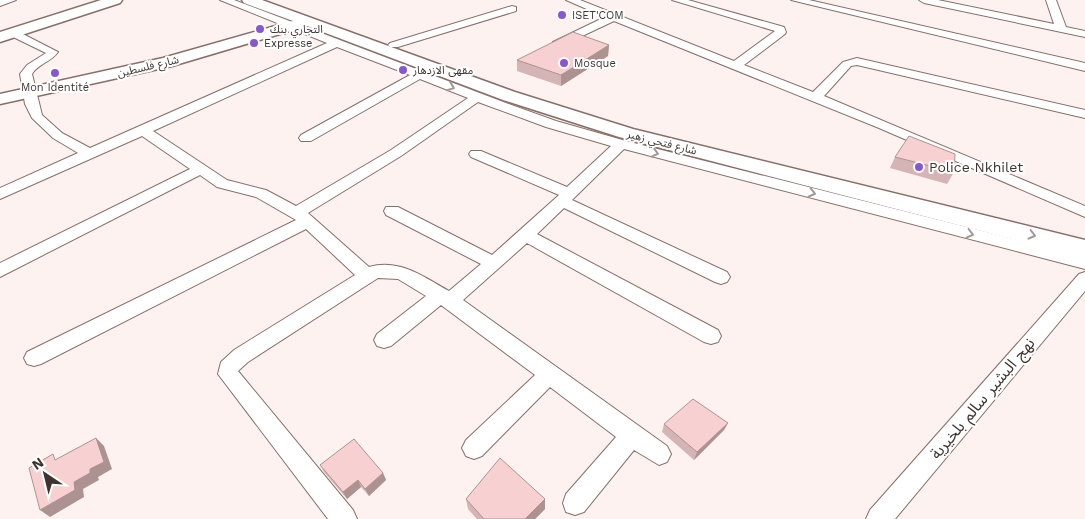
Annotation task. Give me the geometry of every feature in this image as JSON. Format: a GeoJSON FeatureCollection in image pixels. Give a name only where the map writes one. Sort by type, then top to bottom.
{"type":"FeatureCollection","features":[{"type":"Feature","properties":{"kind":"street"},"geometry":{"type":"LineString","coordinates":[[0,3],[11,0]]}},
{"type":"Feature","properties":{"kind":"street"},"geometry":{"type":"LineString","coordinates":[[4,33],[99,0]]}},
{"type":"Feature","properties":{"kind":"street"},"geometry":{"type":"LineString","coordinates":[[4,33],[115,0]]}},
{"type":"Feature","properties":{"kind":"street"},"geometry":{"type":"LineString","coordinates":[[225,0],[297,23],[337,43],[551,124],[620,144],[1085,263]]}},
{"type":"Feature","properties":{"kind":"street","name":"شارع فتحي زهير"},"geometry":{"type":"LineString","coordinates":[[249,0],[297,23],[509,96],[626,133],[1085,250]]}},
{"type":"Feature","properties":{"kind":"street","name":"شارع فتحي زهير"},"geometry":{"type":"LineString","coordinates":[[272,0],[394,45],[573,107],[1085,234]]}},
{"type":"Feature","properties":{"kind":"street"},"geometry":{"type":"LineString","coordinates":[[571,0],[815,98],[1085,212]]}},
{"type":"Feature","properties":{"kind":"street"},"geometry":{"type":"LineString","coordinates":[[677,0],[780,29],[781,32],[735,66]]}},
{"type":"Feature","properties":{"kind":"street"},"geometry":{"type":"LineString","coordinates":[[924,0],[968,4],[1085,34]]}},
{"type":"Feature","properties":{"kind":"street"},"geometry":{"type":"LineString","coordinates":[[1051,0],[1061,29]]}},
{"type":"Feature","properties":{"kind":"street"},"geometry":{"type":"LineString","coordinates":[[803,1],[1085,67]]}},
{"type":"Feature","properties":{"kind":"street"},"geometry":{"type":"LineString","coordinates":[[394,45],[512,9]]}},
{"type":"Feature","properties":{"kind":"street"},"geometry":{"type":"LineString","coordinates":[[550,47],[614,17]]}},
{"type":"Feature","properties":{"kind":"street","name":"شارع فلسطين"},"geometry":{"type":"LineString","coordinates":[[0,93],[31,89],[166,62],[297,23]]}},
{"type":"Feature","properties":{"kind":"street"},"geometry":{"type":"LineString","coordinates":[[4,33],[52,52],[50,56],[27,70],[26,74],[36,116],[65,141],[91,154]]}},
{"type":"Feature","properties":{"kind":"street"},"geometry":{"type":"LineString","coordinates":[[0,194],[337,43]]}},
{"type":"Feature","properties":{"kind":"street"},"geometry":{"type":"LineString","coordinates":[[815,98],[847,64],[857,61],[1085,114]]}},
{"type":"Feature","properties":{"kind":"street"},"geometry":{"type":"LineString","coordinates":[[306,138],[419,75]]}},
{"type":"Feature","properties":{"kind":"street","name":"شارع فلسطين"},"geometry":{"type":"LineString","coordinates":[[0,99],[31,89]]}},
{"type":"Feature","properties":{"kind":"street"},"geometry":{"type":"LineString","coordinates":[[34,358],[302,217],[477,97]]}},
{"type":"Feature","properties":{"kind":"street"},"geometry":{"type":"LineString","coordinates":[[144,131],[222,184],[261,193],[302,217],[366,275]]}},
{"type":"Feature","properties":{"kind":"street"},"geometry":{"type":"LineString","coordinates":[[384,340],[493,263],[567,198],[620,144]]}},
{"type":"Feature","properties":{"kind":"street"},"geometry":{"type":"LineString","coordinates":[[476,154],[567,198],[721,277]]}},
{"type":"Feature","properties":{"kind":"street"},"geometry":{"type":"LineString","coordinates":[[0,271],[201,169]]}},
{"type":"Feature","properties":{"kind":"street"},"geometry":{"type":"LineString","coordinates":[[392,211],[493,263]]}},
{"type":"Feature","properties":{"kind":"street"},"geometry":{"type":"LineString","coordinates":[[526,235],[711,336]]}},
{"type":"Feature","properties":{"kind":"street"},"geometry":{"type":"LineString","coordinates":[[344,519],[228,374],[228,368],[241,356],[366,275],[383,270],[404,274],[445,298],[659,454]]}},
{"type":"Feature","properties":{"kind":"street","name":"نهج البشير سالم بلخيرية"},"geometry":{"type":"LineString","coordinates":[[880,519],[1085,279]]}},
{"type":"Feature","properties":{"kind":"street"},"geometry":{"type":"LineString","coordinates":[[474,448],[550,374]]}},
{"type":"Feature","properties":{"kind":"street"},"geometry":{"type":"LineString","coordinates":[[575,503],[632,436]]}},
{"type":"Feature","properties":{"kind":"building"},"geometry":{"type":"Polygon","coordinates":[[[573,32],[609,45],[561,75],[517,60],[573,32]]]}},
{"type":"Feature","properties":{"kind":"building"},"geometry":{"type":"Polygon","coordinates":[[[909,136],[955,154],[954,172],[895,157],[909,136]]]}},
{"type":"Feature","properties":{"kind":"building"},"geometry":{"type":"Polygon","coordinates":[[[693,399],[728,423],[697,452],[664,424],[693,399]]]}},
{"type":"Feature","properties":{"kind":"building"},"geometry":{"type":"Polygon","coordinates":[[[96,438],[104,462],[90,469],[90,473],[74,482],[75,490],[40,510],[29,468],[53,454],[55,460],[96,438]]]}},
{"type":"Feature","properties":{"kind":"building"},"geometry":{"type":"Polygon","coordinates":[[[354,439],[383,473],[365,489],[358,480],[343,492],[320,465],[354,439]]]}},
{"type":"Feature","properties":{"kind":"building"},"geometry":{"type":"Polygon","coordinates":[[[500,458],[545,499],[525,519],[484,519],[466,499],[500,458]]]}},
{"type":"Feature","properties":{"kind":"place","name":"ISET'COM"},"geometry":{"type":"Point","coordinates":[562,15]}},
{"type":"Feature","properties":{"kind":"place","name":"التجاري بنك"},"geometry":{"type":"Point","coordinates":[260,29]}},
{"type":"Feature","properties":{"kind":"place","name":"Expresse"},"geometry":{"type":"Point","coordinates":[254,43]}},
{"type":"Feature","properties":{"kind":"place","name":"Mosque"},"geometry":{"type":"Point","coordinates":[564,63]}},
{"type":"Feature","properties":{"kind":"place","name":"مقهى الازدهار"},"geometry":{"type":"Point","coordinates":[403,70]}},
{"type":"Feature","properties":{"kind":"place","name":"Mon Identité"},"geometry":{"type":"Point","coordinates":[55,73]}},
{"type":"Feature","properties":{"kind":"place","name":"Police Nkhilet"},"geometry":{"type":"Point","coordinates":[919,167]}}]}
